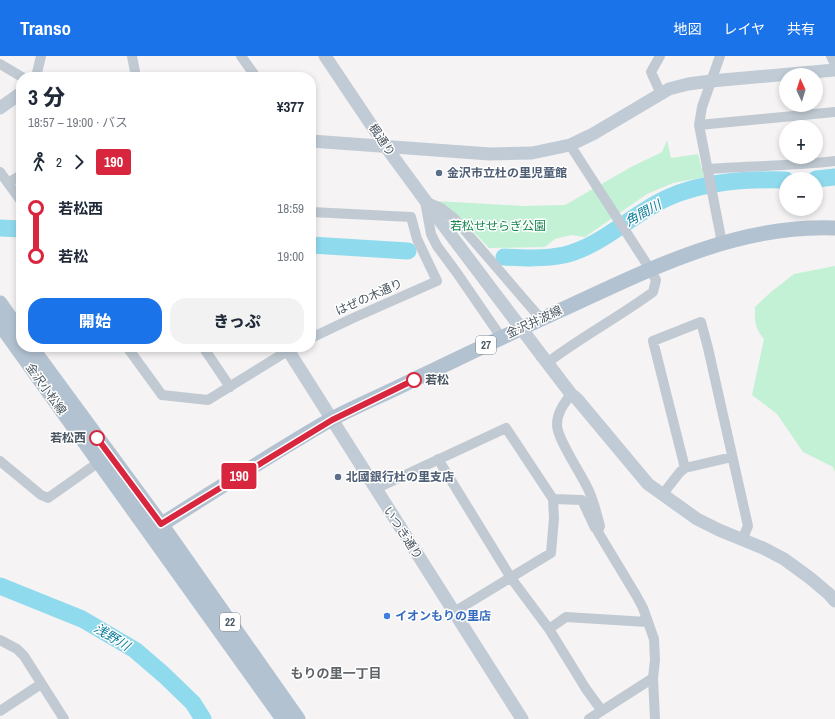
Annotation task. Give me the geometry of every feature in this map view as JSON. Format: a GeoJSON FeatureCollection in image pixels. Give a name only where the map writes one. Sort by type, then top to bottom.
{"type":"FeatureCollection","features":[{"type":"Feature","properties":{"kind":"main road","name":"金沢井波線"},"geometry":{"type":"LineString","coordinates":[[155,528],[332,420],[501,337],[650,269],[722,243],[771,232],[809,228],[835,228]]}},
{"type":"Feature","properties":{"kind":"main road"},"geometry":{"type":"LineString","coordinates":[[0,303],[16,326]]}},
{"type":"Feature","properties":{"kind":"main road","name":"金沢小松線"},"geometry":{"type":"LineString","coordinates":[[0,324],[16,347]]}},
{"type":"Feature","properties":{"kind":"main road","name":"金沢小松線"},"geometry":{"type":"LineString","coordinates":[[20,352],[98,462],[155,528]]}},
{"type":"Feature","properties":{"kind":"main road","name":"金沢小松線"},"geometry":{"type":"LineString","coordinates":[[34,352],[155,528]]}},
{"type":"Feature","properties":{"kind":"main road","name":"22"},"geometry":{"type":"LineString","coordinates":[[155,528],[283,719]]}},
{"type":"Feature","properties":{"kind":"main road","name":"22"},"geometry":{"type":"LineString","coordinates":[[155,528],[298,719]]}},
{"type":"Feature","properties":{"kind":"street"},"geometry":{"type":"LineString","coordinates":[[37,72],[41,56]]}},
{"type":"Feature","properties":{"kind":"street"},"geometry":{"type":"LineString","coordinates":[[132,56],[135,72]]}},
{"type":"Feature","properties":{"kind":"street"},"geometry":{"type":"LineString","coordinates":[[241,56],[252,72]]}},
{"type":"Feature","properties":{"kind":"street","name":"楓通り"},"geometry":{"type":"LineString","coordinates":[[325,56],[386,147],[425,201],[544,359],[571,394],[577,399],[648,484],[696,519],[763,548],[784,559],[810,578],[835,601]]}},
{"type":"Feature","properties":{"kind":"street"},"geometry":{"type":"LineString","coordinates":[[660,56],[651,72],[661,94]]}},
{"type":"Feature","properties":{"kind":"street"},"geometry":{"type":"LineString","coordinates":[[720,56],[702,107],[699,124],[722,243]]}},
{"type":"Feature","properties":{"kind":"street"},"geometry":{"type":"LineString","coordinates":[[831,56],[835,64]]}},
{"type":"Feature","properties":{"kind":"street"},"geometry":{"type":"LineString","coordinates":[[0,64],[16,73]]}},
{"type":"Feature","properties":{"kind":"street"},"geometry":{"type":"LineString","coordinates":[[316,141],[490,154],[532,153],[570,145],[594,134],[669,89],[688,84],[711,81],[835,70]]}},
{"type":"Feature","properties":{"kind":"street"},"geometry":{"type":"LineString","coordinates":[[0,108],[16,97]]}},
{"type":"Feature","properties":{"kind":"street"},"geometry":{"type":"LineString","coordinates":[[699,124],[835,112]]}},
{"type":"Feature","properties":{"kind":"street"},"geometry":{"type":"LineString","coordinates":[[544,359],[567,347],[639,302],[653,292],[656,280],[627,232],[570,145]]}},
{"type":"Feature","properties":{"kind":"street"},"geometry":{"type":"LineString","coordinates":[[708,173],[746,166],[801,165],[835,161]]}},
{"type":"Feature","properties":{"kind":"street"},"geometry":{"type":"LineString","coordinates":[[0,172],[16,194]]}},
{"type":"Feature","properties":{"kind":"street"},"geometry":{"type":"LineString","coordinates":[[8,183],[16,178]]}},
{"type":"Feature","properties":{"kind":"street"},"geometry":{"type":"LineString","coordinates":[[425,201],[441,208],[455,219],[541,319]]}},
{"type":"Feature","properties":{"kind":"street"},"geometry":{"type":"LineString","coordinates":[[425,201],[431,234],[437,246],[501,337]]}},
{"type":"Feature","properties":{"kind":"street","name":"はぜの木通り"},"geometry":{"type":"LineString","coordinates":[[316,212],[411,217],[417,239],[437,282],[351,318],[316,336]]}},
{"type":"Feature","properties":{"kind":"street"},"geometry":{"type":"LineString","coordinates":[[685,468],[653,341],[701,322],[748,526],[742,540]]}},
{"type":"Feature","properties":{"kind":"street"},"geometry":{"type":"LineString","coordinates":[[131,352],[162,395],[208,400],[283,352]]}},
{"type":"Feature","properties":{"kind":"street"},"geometry":{"type":"LineString","coordinates":[[206,352],[230,387]]}},
{"type":"Feature","properties":{"kind":"street","name":"いつき通り"},"geometry":{"type":"LineString","coordinates":[[291,352],[375,489],[522,719]]}},
{"type":"Feature","properties":{"kind":"street"},"geometry":{"type":"LineString","coordinates":[[571,394],[560,410],[557,426],[560,438],[590,492],[600,526],[598,532]]}},
{"type":"Feature","properties":{"kind":"street"},"geometry":{"type":"LineString","coordinates":[[375,489],[506,428],[553,499],[554,518],[551,552],[454,612]]}},
{"type":"Feature","properties":{"kind":"street"},"geometry":{"type":"LineString","coordinates":[[662,495],[680,472],[685,468],[732,457]]}},
{"type":"Feature","properties":{"kind":"street"},"geometry":{"type":"LineString","coordinates":[[438,459],[511,578],[548,629],[586,689],[602,710]]}},
{"type":"Feature","properties":{"kind":"street"},"geometry":{"type":"LineString","coordinates":[[0,461],[41,495],[48,498],[98,462]]}},
{"type":"Feature","properties":{"kind":"street"},"geometry":{"type":"LineString","coordinates":[[553,499],[582,500],[598,532],[643,608],[654,639],[656,660],[654,678],[655,719]]}},
{"type":"Feature","properties":{"kind":"street"},"geometry":{"type":"LineString","coordinates":[[548,629],[566,617],[647,622]]}},
{"type":"Feature","properties":{"kind":"street"},"geometry":{"type":"LineString","coordinates":[[0,640],[17,649],[24,656],[64,719]]}},
{"type":"Feature","properties":{"kind":"street"},"geometry":{"type":"LineString","coordinates":[[588,719],[654,678]]}},
{"type":"Feature","properties":{"kind":"street"},"geometry":{"type":"LineString","coordinates":[[0,711],[42,684]]}},
{"type":"Feature","properties":{"kind":"green space","name":"若松せせらぎ公園"},"geometry":{"type":"Polygon","coordinates":[[[667,140],[671,158],[698,154],[704,177],[673,183],[647,194],[585,237],[572,235],[555,239],[545,247],[489,248],[460,217],[436,201],[524,206],[565,205],[631,167],[662,152],[667,140]]]}},
{"type":"Feature","properties":{"kind":"green space"},"geometry":{"type":"Polygon","coordinates":[[[835,266],[835,472],[833,467],[803,452],[777,414],[752,395],[764,339],[758,331],[756,324],[755,307],[794,274],[835,266]]]}},
{"type":"Feature","properties":{"kind":"waterway","name":"角間川"},"geometry":{"type":"LineString","coordinates":[[823,178],[835,177]]}},
{"type":"Feature","properties":{"kind":"waterway","name":"角間川"},"geometry":{"type":"LineString","coordinates":[[504,257],[549,257],[578,251],[604,237],[641,212],[681,192],[725,182],[779,180]]}},
{"type":"Feature","properties":{"kind":"waterway","name":"角間川"},"geometry":{"type":"LineString","coordinates":[[0,228],[16,229]]}},
{"type":"Feature","properties":{"kind":"waterway","name":"角間川"},"geometry":{"type":"LineString","coordinates":[[316,245],[408,251]]}},
{"type":"Feature","properties":{"kind":"waterway","name":"浅野川"},"geometry":{"type":"LineString","coordinates":[[0,586],[82,619],[135,650],[193,703],[203,719]]}},
{"type":"Feature","properties":{"kind":"bus line","name":"190"},"geometry":{"type":"LineString","coordinates":[[97,438],[161,524],[332,420],[414,380]]}},
{"type":"Feature","properties":{"kind":"place","name":"金沢市立杜の里児童館"},"geometry":{"type":"Point","coordinates":[439,173]}},
{"type":"Feature","properties":{"kind":"place","name":"若松"},"geometry":{"type":"Point","coordinates":[414,380]}},
{"type":"Feature","properties":{"kind":"place","name":"若松西"},"geometry":{"type":"Point","coordinates":[97,438]}},
{"type":"Feature","properties":{"kind":"place","name":"北國銀行杜の里支店"},"geometry":{"type":"Point","coordinates":[338,477]}},
{"type":"Feature","properties":{"kind":"place","name":"イオンもりの里店"},"geometry":{"type":"Point","coordinates":[387,616]}},
{"type":"Feature","properties":{"kind":"district","name":"もりの里一丁目"},"geometry":{"type":"Point","coordinates":[336,673]}}]}
